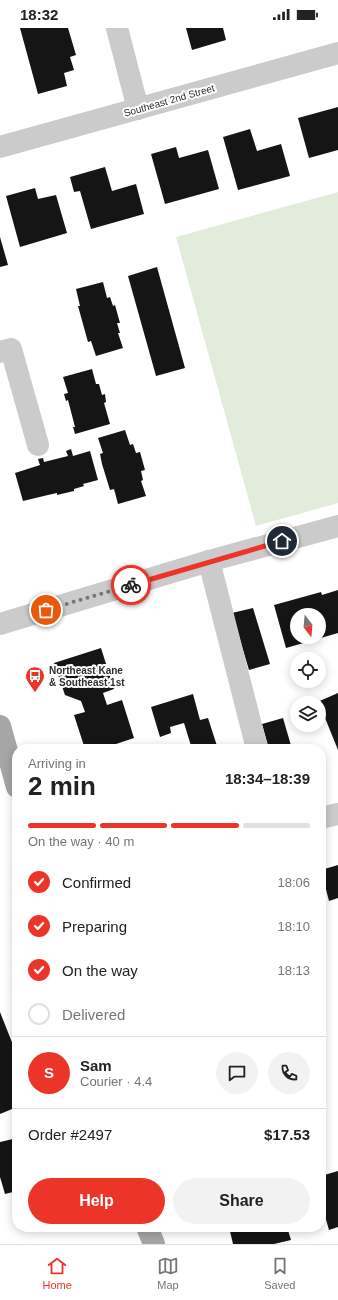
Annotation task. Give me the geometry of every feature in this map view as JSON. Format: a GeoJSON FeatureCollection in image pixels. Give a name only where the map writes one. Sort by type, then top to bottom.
{"type":"FeatureCollection","features":[{"type":"Feature","properties":{"kind":"main road"},"geometry":{"type":"LineString","coordinates":[[0,726],[12,769]]}},
{"type":"Feature","properties":{"kind":"main road"},"geometry":{"type":"LineString","coordinates":[[149,1232],[154,1244]]}},
{"type":"Feature","properties":{"kind":"street"},"geometry":{"type":"LineString","coordinates":[[116,28],[138,109]]}},
{"type":"Feature","properties":{"kind":"street","name":"Southeast 2nd Street"},"geometry":{"type":"LineString","coordinates":[[0,147],[338,53]]}},
{"type":"Feature","properties":{"kind":"street"},"geometry":{"type":"LineString","coordinates":[[0,352],[10,349],[38,445]]}},
{"type":"Feature","properties":{"kind":"street"},"geometry":{"type":"LineString","coordinates":[[0,624],[210,561],[338,526]]}},
{"type":"Feature","properties":{"kind":"street"},"geometry":{"type":"LineString","coordinates":[[210,561],[256,744]]}},
{"type":"Feature","properties":{"kind":"street"},"geometry":{"type":"LineString","coordinates":[[326,817],[338,814]]}},
{"type":"Feature","properties":{"kind":"green space"},"geometry":{"type":"Polygon","coordinates":[[[338,192],[338,503],[256,526],[176,237],[338,192]]]}},
{"type":"Feature","properties":{"kind":"building"},"geometry":{"type":"Polygon","coordinates":[[[20,28],[68,28],[76,55],[70,57],[74,70],[64,73],[67,86],[38,94],[20,28]]]}},
{"type":"Feature","properties":{"kind":"building"},"geometry":{"type":"Polygon","coordinates":[[[186,28],[223,28],[226,40],[192,50],[186,28]]]}},
{"type":"Feature","properties":{"kind":"building"},"geometry":{"type":"Polygon","coordinates":[[[338,107],[338,150],[309,158],[298,118],[338,107]]]}},
{"type":"Feature","properties":{"kind":"building"},"geometry":{"type":"Polygon","coordinates":[[[250,129],[257,151],[281,144],[290,176],[238,190],[223,137],[250,129]]]}},
{"type":"Feature","properties":{"kind":"building"},"geometry":{"type":"Polygon","coordinates":[[[176,147],[179,158],[208,150],[219,189],[165,204],[151,154],[176,147]]]}},
{"type":"Feature","properties":{"kind":"building"},"geometry":{"type":"Polygon","coordinates":[[[105,167],[112,191],[136,184],[144,214],[91,229],[80,191],[74,192],[70,177],[105,167]]]}},
{"type":"Feature","properties":{"kind":"building"},"geometry":{"type":"Polygon","coordinates":[[[35,188],[38,199],[56,195],[67,233],[20,247],[6,196],[35,188]]]}},
{"type":"Feature","properties":{"kind":"building"},"geometry":{"type":"Polygon","coordinates":[[[0,237],[8,265],[0,267],[0,237]]]}},
{"type":"Feature","properties":{"kind":"building"},"geometry":{"type":"Polygon","coordinates":[[[157,267],[185,368],[156,376],[128,276],[157,267]]]}},
{"type":"Feature","properties":{"kind":"building"},"geometry":{"type":"Polygon","coordinates":[[[103,282],[107,298],[110,297],[113,306],[115,305],[120,323],[117,323],[120,333],[118,333],[123,348],[96,356],[91,341],[88,342],[78,306],[80,306],[76,289],[103,282]]]}},
{"type":"Feature","properties":{"kind":"building"},"geometry":{"type":"Polygon","coordinates":[[[92,369],[96,384],[99,384],[102,395],[105,394],[106,402],[104,403],[110,424],[75,434],[73,427],[75,427],[68,400],[66,401],[64,394],[68,393],[63,377],[92,369]]]}},
{"type":"Feature","properties":{"kind":"building"},"geometry":{"type":"Polygon","coordinates":[[[125,430],[130,445],[133,444],[136,453],[140,452],[145,470],[141,471],[143,480],[141,481],[146,496],[118,504],[114,489],[110,490],[102,464],[100,454],[103,453],[98,438],[125,430]]]}},
{"type":"Feature","properties":{"kind":"building"},"geometry":{"type":"Polygon","coordinates":[[[71,449],[73,456],[90,451],[98,480],[83,484],[84,486],[74,489],[74,491],[57,495],[57,493],[23,501],[15,473],[40,465],[38,459],[43,458],[44,462],[68,456],[66,451],[71,449]]]}},
{"type":"Feature","properties":{"kind":"building"},"geometry":{"type":"Polygon","coordinates":[[[338,590],[338,633],[326,636],[326,608],[290,608],[290,644],[300,644],[286,648],[274,605],[321,592],[322,595],[338,590]]]}},
{"type":"Feature","properties":{"kind":"building"},"geometry":{"type":"Polygon","coordinates":[[[253,608],[270,664],[249,670],[232,613],[253,608]]]}},
{"type":"Feature","properties":{"kind":"building"},"geometry":{"type":"Polygon","coordinates":[[[101,648],[114,689],[103,693],[107,705],[122,700],[134,738],[116,744],[83,744],[74,715],[85,712],[81,701],[65,695],[54,663],[101,648]]]}},
{"type":"Feature","properties":{"kind":"building"},"geometry":{"type":"Polygon","coordinates":[[[338,693],[338,750],[326,720],[326,698],[338,693]]]}},
{"type":"Feature","properties":{"kind":"building"},"geometry":{"type":"Polygon","coordinates":[[[193,694],[200,720],[208,718],[216,744],[190,744],[184,723],[170,727],[171,733],[160,737],[151,707],[193,694]]]}},
{"type":"Feature","properties":{"kind":"building"},"geometry":{"type":"Polygon","coordinates":[[[283,718],[291,744],[268,744],[262,724],[283,718]]]}},
{"type":"Feature","properties":{"kind":"building"},"geometry":{"type":"Polygon","coordinates":[[[338,865],[338,898],[329,901],[326,889],[326,869],[338,865]]]}},
{"type":"Feature","properties":{"kind":"building"},"geometry":{"type":"Polygon","coordinates":[[[0,1012],[12,1042],[12,1109],[0,1114],[0,1012]]]}},
{"type":"Feature","properties":{"kind":"building"},"geometry":{"type":"Polygon","coordinates":[[[12,1139],[12,1192],[5,1194],[0,1177],[0,1142],[12,1139]]]}},
{"type":"Feature","properties":{"kind":"building"},"geometry":{"type":"Polygon","coordinates":[[[338,1171],[338,1227],[329,1230],[326,1220],[326,1175],[338,1171]]]}},
{"type":"Feature","properties":{"kind":"building"},"geometry":{"type":"Polygon","coordinates":[[[230,1232],[289,1232],[291,1240],[274,1244],[233,1244],[230,1232]]]}},
{"type":"Feature","properties":{"kind":"way so far"},"geometry":{"type":"LineString","coordinates":[[46,610],[131,585]]}},
{"type":"Feature","properties":{"kind":"place","name":"Northeast Kane & Southeast 1st"},"geometry":{"type":"Point","coordinates":[35,693]}},
{"type":"Feature","properties":{"kind":"route"},"geometry":{"type":"LineString","coordinates":[[131,585],[282,541]]}}]}
